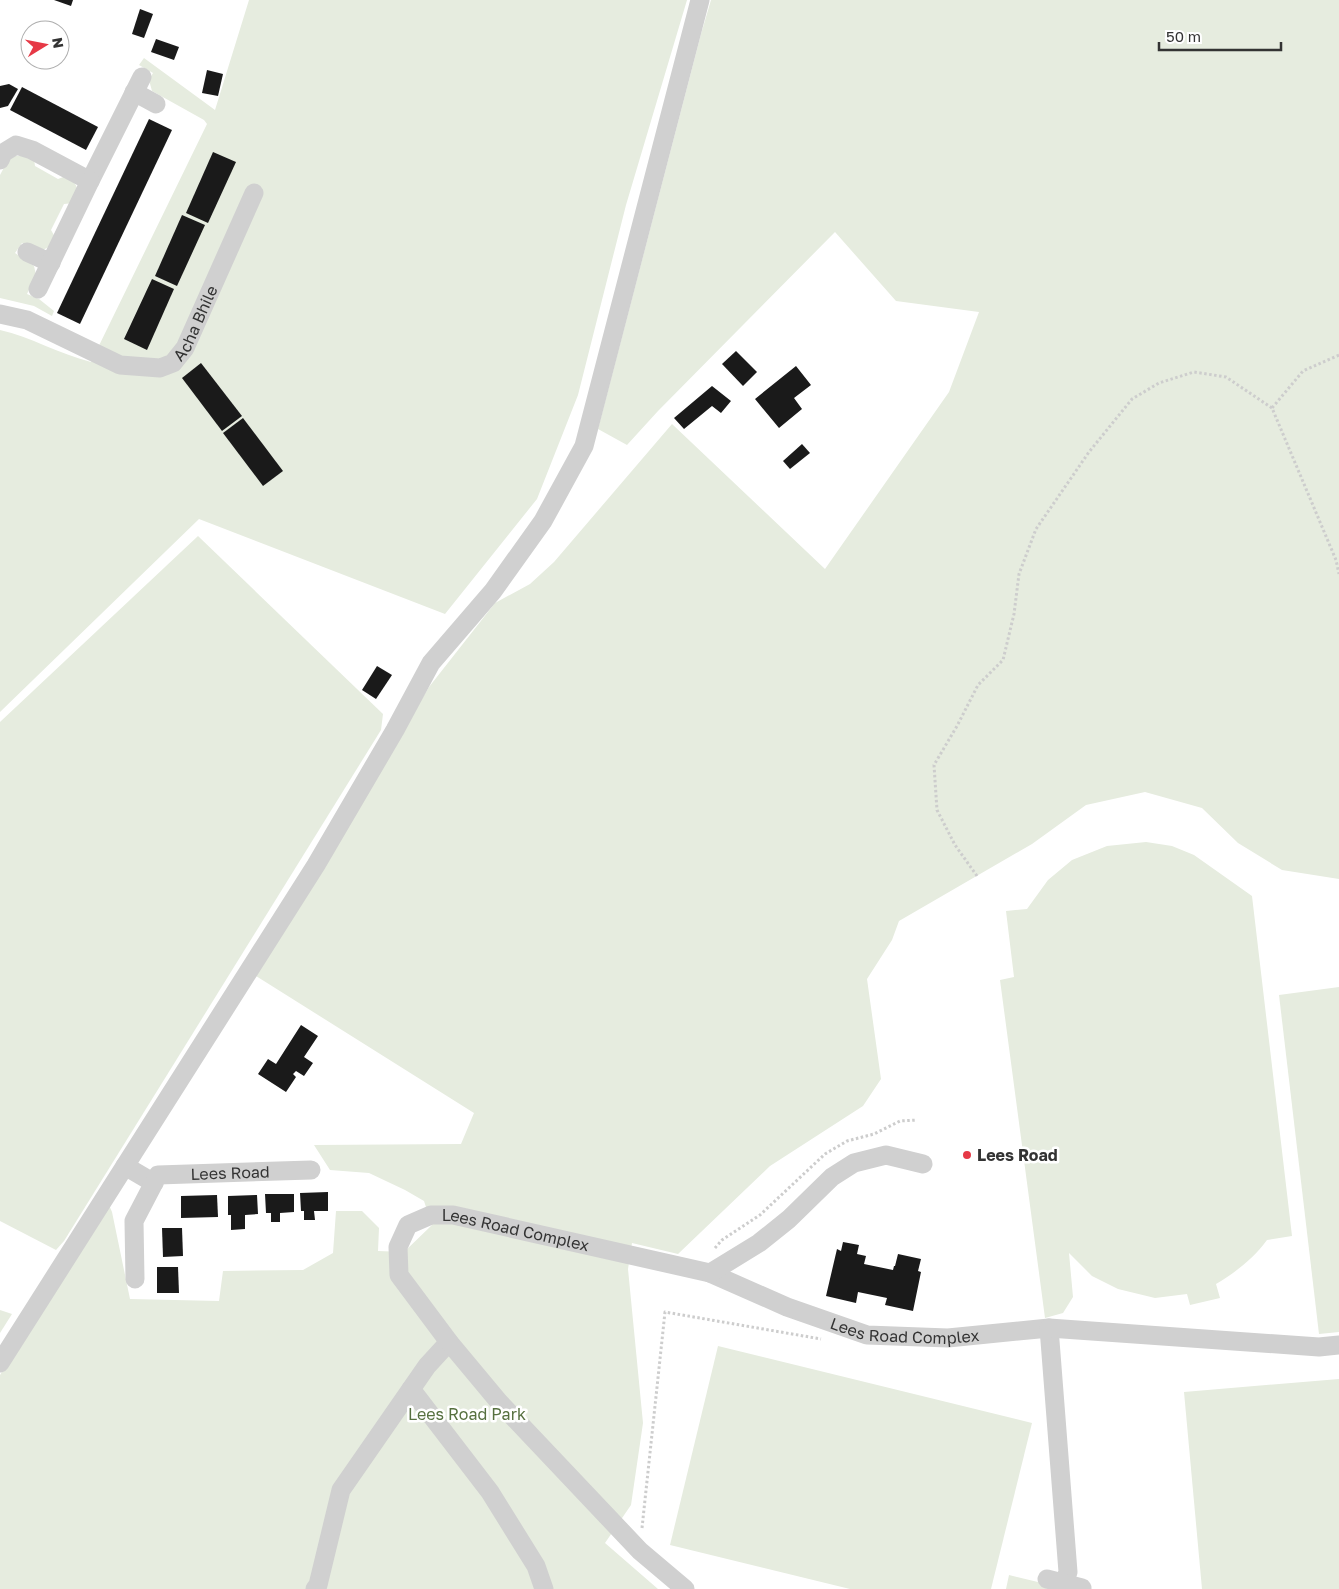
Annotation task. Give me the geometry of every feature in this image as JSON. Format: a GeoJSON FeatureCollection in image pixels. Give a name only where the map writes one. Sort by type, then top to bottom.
{"type":"FeatureCollection","features":[{"type":"Feature","properties":{"kind":"street"},"geometry":{"type":"LineString","coordinates":[[0,1363],[316,864],[432,663],[493,591],[543,521],[584,446],[700,0]]}},
{"type":"Feature","properties":{"kind":"street"},"geometry":{"type":"LineString","coordinates":[[38,289],[138,85],[156,104]]}},
{"type":"Feature","properties":{"kind":"street"},"geometry":{"type":"LineString","coordinates":[[0,160],[3,153],[16,145],[32,150],[90,181]]}},
{"type":"Feature","properties":{"kind":"street","name":"Acha Bhile"},"geometry":{"type":"LineString","coordinates":[[0,314],[27,320],[120,365],[160,368],[173,363],[185,348],[254,194]]}},
{"type":"Feature","properties":{"kind":"street"},"geometry":{"type":"LineString","coordinates":[[27,252],[51,263]]}},
{"type":"Feature","properties":{"kind":"street"},"geometry":{"type":"LineString","coordinates":[[710,1273],[759,1243],[789,1219],[832,1177],[854,1163],[886,1155],[923,1164]]}},
{"type":"Feature","properties":{"kind":"street"},"geometry":{"type":"LineString","coordinates":[[125,1166],[154,1183],[134,1221],[135,1279]]}},
{"type":"Feature","properties":{"kind":"street","name":"Lees Road"},"geometry":{"type":"LineString","coordinates":[[154,1183],[158,1175],[311,1170]]}},
{"type":"Feature","properties":{"kind":"street","name":"Lees Road Complex"},"geometry":{"type":"LineString","coordinates":[[685,1589],[640,1552],[499,1402],[449,1342],[399,1275],[398,1247],[408,1225],[430,1215],[453,1215],[710,1273],[787,1307],[867,1335],[948,1338],[1049,1328],[1319,1347],[1339,1346]]}},
{"type":"Feature","properties":{"kind":"street"},"geometry":{"type":"LineString","coordinates":[[1049,1328],[1068,1572],[1064,1583]]}},
{"type":"Feature","properties":{"kind":"street"},"geometry":{"type":"LineString","coordinates":[[315,1589],[318,1585],[341,1490],[427,1366],[449,1342]]}},
{"type":"Feature","properties":{"kind":"street"},"geometry":{"type":"LineString","coordinates":[[411,1390],[490,1492],[536,1566],[544,1589]]}},
{"type":"Feature","properties":{"kind":"path"},"geometry":{"type":"LineString","coordinates":[[1272,408],[1303,371],[1339,355]]}},
{"type":"Feature","properties":{"kind":"path"},"geometry":{"type":"LineString","coordinates":[[977,876],[955,845],[937,810],[934,765],[978,685],[1003,660],[1014,614],[1020,574],[1036,529],[1089,452],[1132,398],[1159,383],[1194,372],[1226,377],[1272,408],[1336,560],[1339,574]]}},
{"type":"Feature","properties":{"kind":"path"},"geometry":{"type":"LineString","coordinates":[[640,1552],[665,1312],[821,1339]]}},
{"type":"Feature","properties":{"kind":"green space"},"geometry":{"type":"Polygon","coordinates":[[[249,0],[687,0],[626,205],[578,395],[537,499],[445,614],[199,519],[0,712],[0,330],[91,362],[207,124],[204,120],[152,91],[149,80],[153,73],[139,65],[144,58],[215,110],[249,0]]]}},
{"type":"Feature","properties":{"kind":"green space","name":"Lees Road Park"},"geometry":{"type":"Polygon","coordinates":[[[711,0],[1339,0],[1339,879],[1282,870],[1238,843],[1202,808],[1145,792],[1086,805],[1032,844],[899,921],[892,940],[867,979],[881,1079],[863,1106],[770,1166],[678,1254],[632,1243],[628,1269],[643,1423],[631,1505],[605,1543],[658,1589],[0,1589],[0,1375],[109,1205],[130,1299],[219,1301],[223,1271],[303,1270],[333,1253],[336,1211],[362,1211],[379,1228],[378,1251],[404,1252],[432,1225],[424,1201],[369,1173],[330,1170],[314,1145],[461,1144],[474,1113],[256,976],[429,687],[495,603],[530,584],[554,562],[672,424],[825,569],[949,392],[979,312],[896,301],[835,232],[658,411],[627,445],[598,429],[711,0]]]}},
{"type":"Feature","properties":{"kind":"green space"},"geometry":{"type":"Polygon","coordinates":[[[15,156],[25,156],[34,159],[35,166],[58,179],[66,176],[73,181],[77,188],[74,203],[64,204],[51,230],[55,237],[52,243],[41,250],[22,243],[15,253],[34,266],[36,275],[27,294],[39,299],[54,311],[52,316],[34,306],[0,298],[0,175],[8,160],[15,156]]]}},
{"type":"Feature","properties":{"kind":"green space"},"geometry":{"type":"Polygon","coordinates":[[[198,536],[383,714],[381,730],[64,1241],[56,1250],[0,1221],[0,722],[198,536]]]}},
{"type":"Feature","properties":{"kind":"green space"},"geometry":{"type":"Polygon","coordinates":[[[1146,842],[1172,846],[1194,855],[1252,896],[1292,1236],[1267,1240],[1244,1265],[1216,1284],[1220,1298],[1190,1305],[1187,1294],[1155,1298],[1118,1289],[1092,1276],[1069,1253],[1073,1297],[1063,1313],[1045,1318],[1000,980],[1014,977],[1006,911],[1027,909],[1048,880],[1072,860],[1107,846],[1146,842]]]}},
{"type":"Feature","properties":{"kind":"green space"},"geometry":{"type":"Polygon","coordinates":[[[1339,987],[1339,1332],[1319,1334],[1279,995],[1339,987]]]}},
{"type":"Feature","properties":{"kind":"green space"},"geometry":{"type":"Polygon","coordinates":[[[0,1310],[12,1314],[0,1333],[0,1310]]]}},
{"type":"Feature","properties":{"kind":"green space"},"geometry":{"type":"Polygon","coordinates":[[[718,1346],[1032,1423],[991,1589],[850,1589],[670,1545],[718,1346]]]}},
{"type":"Feature","properties":{"kind":"green space"},"geometry":{"type":"Polygon","coordinates":[[[1339,1379],[1339,1589],[1202,1589],[1184,1392],[1339,1379]]]}},
{"type":"Feature","properties":{"kind":"green space"},"geometry":{"type":"Polygon","coordinates":[[[1009,1575],[1067,1589],[1006,1589],[1009,1575]]]}},
{"type":"Feature","properties":{"kind":"building"},"geometry":{"type":"Polygon","coordinates":[[[54,0],[73,0],[71,6],[54,0]]]}},
{"type":"Feature","properties":{"kind":"building"},"geometry":{"type":"Polygon","coordinates":[[[140,9],[153,14],[144,38],[132,34],[140,9]]]}},
{"type":"Feature","properties":{"kind":"building"},"geometry":{"type":"Polygon","coordinates":[[[156,39],[179,47],[174,60],[151,52],[156,39]]]}},
{"type":"Feature","properties":{"kind":"building"},"geometry":{"type":"Polygon","coordinates":[[[207,70],[223,74],[218,96],[202,93],[207,70]]]}},
{"type":"Feature","properties":{"kind":"building"},"geometry":{"type":"Polygon","coordinates":[[[9,84],[18,89],[8,106],[0,108],[0,86],[9,84]]]}},
{"type":"Feature","properties":{"kind":"building"},"geometry":{"type":"Polygon","coordinates":[[[22,87],[98,127],[86,150],[10,110],[22,87]]]}},
{"type":"Feature","properties":{"kind":"building"},"geometry":{"type":"Polygon","coordinates":[[[149,119],[172,130],[80,324],[57,313],[149,119]]]}},
{"type":"Feature","properties":{"kind":"building"},"geometry":{"type":"Polygon","coordinates":[[[213,152],[236,162],[208,223],[186,213],[213,152]]]}},
{"type":"Feature","properties":{"kind":"building"},"geometry":{"type":"Polygon","coordinates":[[[182,215],[205,225],[177,286],[155,276],[182,215]]]}},
{"type":"Feature","properties":{"kind":"building"},"geometry":{"type":"Polygon","coordinates":[[[152,279],[174,289],[147,350],[124,339],[152,279]]]}},
{"type":"Feature","properties":{"kind":"building"},"geometry":{"type":"Polygon","coordinates":[[[736,351],[757,372],[743,386],[722,364],[736,351]]]}},
{"type":"Feature","properties":{"kind":"building"},"geometry":{"type":"Polygon","coordinates":[[[201,363],[242,416],[222,431],[182,378],[201,363]]]}},
{"type":"Feature","properties":{"kind":"building"},"geometry":{"type":"Polygon","coordinates":[[[796,366],[811,385],[794,398],[802,409],[779,428],[755,399],[796,366]]]}},
{"type":"Feature","properties":{"kind":"building"},"geometry":{"type":"Polygon","coordinates":[[[712,386],[731,401],[721,413],[712,406],[684,429],[674,418],[712,386]]]}},
{"type":"Feature","properties":{"kind":"building"},"geometry":{"type":"Polygon","coordinates":[[[243,418],[283,471],[263,486],[223,433],[243,418]]]}},
{"type":"Feature","properties":{"kind":"building"},"geometry":{"type":"Polygon","coordinates":[[[802,444],[810,453],[790,469],[783,461],[802,444]]]}},
{"type":"Feature","properties":{"kind":"building"},"geometry":{"type":"Polygon","coordinates":[[[377,666],[392,675],[376,699],[362,690],[377,666]]]}},
{"type":"Feature","properties":{"kind":"building"},"geometry":{"type":"Polygon","coordinates":[[[301,1025],[318,1036],[304,1057],[313,1063],[304,1076],[296,1071],[293,1074],[296,1077],[286,1092],[258,1074],[268,1059],[276,1064],[301,1025]]]}},
{"type":"Feature","properties":{"kind":"building"},"geometry":{"type":"Polygon","coordinates":[[[328,1192],[328,1211],[314,1211],[315,1220],[304,1220],[304,1211],[301,1211],[300,1193],[328,1192]]]}},
{"type":"Feature","properties":{"kind":"building"},"geometry":{"type":"Polygon","coordinates":[[[265,1194],[294,1194],[294,1212],[280,1213],[280,1222],[271,1222],[271,1213],[266,1213],[265,1194]]]}},
{"type":"Feature","properties":{"kind":"building"},"geometry":{"type":"Polygon","coordinates":[[[217,1195],[218,1217],[181,1218],[181,1196],[217,1195]]]}},
{"type":"Feature","properties":{"kind":"building"},"geometry":{"type":"Polygon","coordinates":[[[257,1195],[258,1214],[245,1215],[245,1229],[231,1230],[231,1215],[228,1215],[228,1196],[257,1195]]]}},
{"type":"Feature","properties":{"kind":"building"},"geometry":{"type":"Polygon","coordinates":[[[162,1228],[182,1228],[183,1256],[163,1257],[162,1228]]]}},
{"type":"Feature","properties":{"kind":"building"},"geometry":{"type":"Polygon","coordinates":[[[843,1242],[859,1245],[857,1254],[866,1256],[864,1264],[893,1270],[898,1254],[921,1259],[918,1271],[921,1272],[913,1311],[885,1305],[887,1298],[858,1292],[856,1303],[826,1296],[837,1249],[841,1251],[843,1242]]]}},
{"type":"Feature","properties":{"kind":"building"},"geometry":{"type":"Polygon","coordinates":[[[157,1267],[178,1267],[179,1293],[157,1293],[157,1267]]]}},
{"type":"Feature","properties":{"kind":"place","name":"Lees Road"},"geometry":{"type":"Point","coordinates":[967,1155]}}]}
